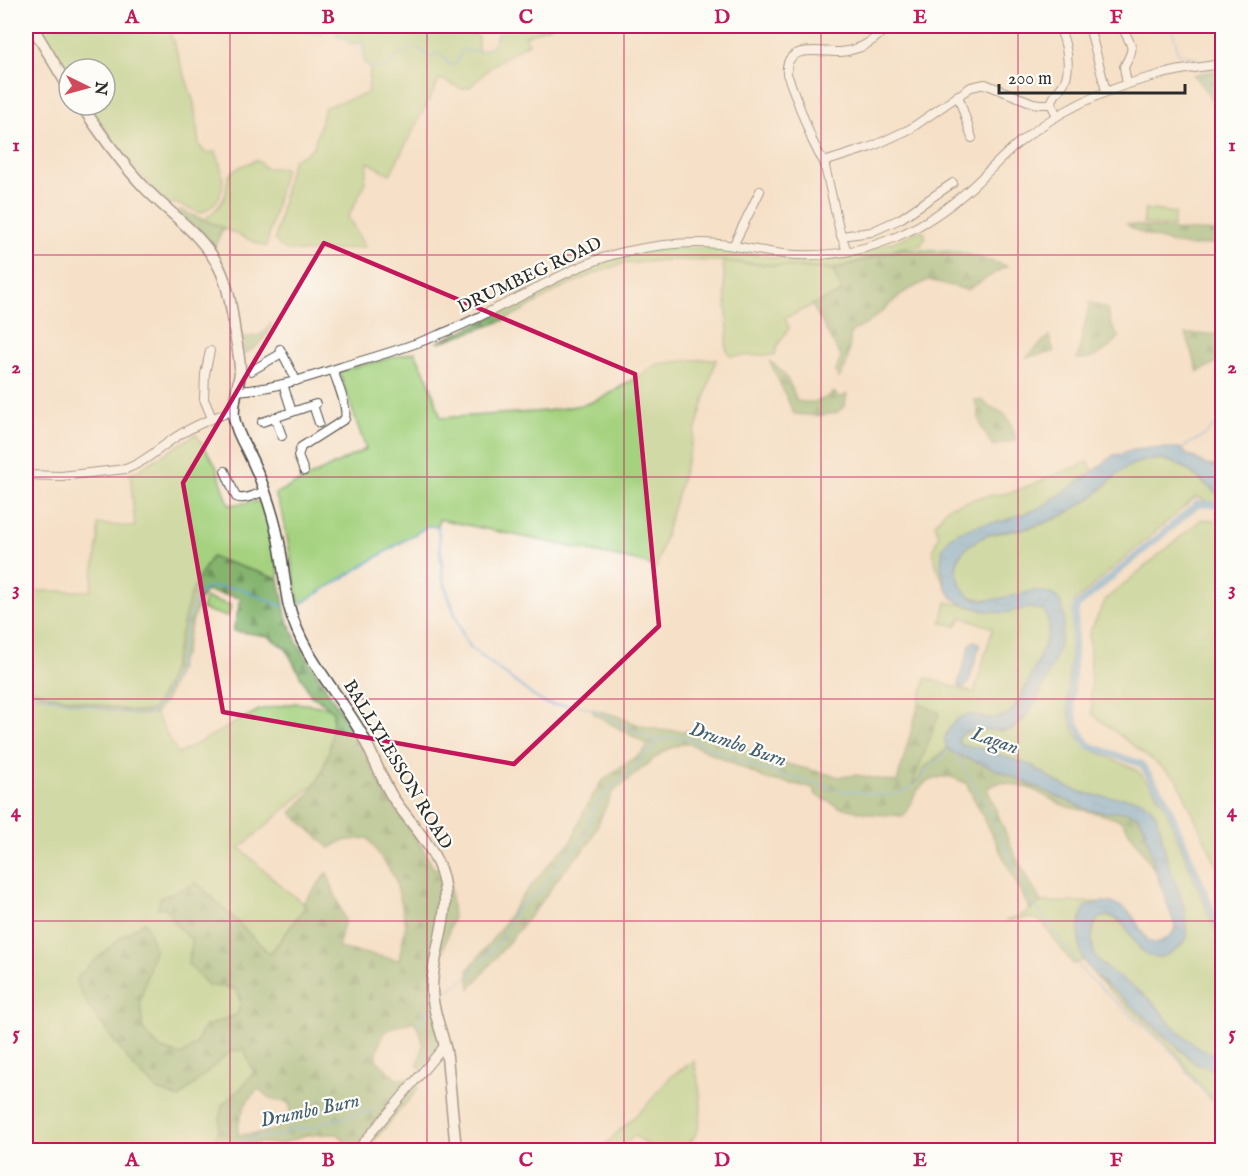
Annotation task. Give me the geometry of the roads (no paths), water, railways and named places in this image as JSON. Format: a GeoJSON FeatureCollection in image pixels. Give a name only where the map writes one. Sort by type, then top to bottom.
{"type":"FeatureCollection","features":[{"type":"Feature","properties":{"kind":"main road"},"geometry":{"type":"LineString","coordinates":[[32,26],[57,68]]}},
{"type":"Feature","properties":{"kind":"main road"},"geometry":{"type":"LineString","coordinates":[[90,117],[145,188],[203,242],[219,267],[229,297],[239,356],[240,375],[234,410]]}},
{"type":"Feature","properties":{"kind":"main road","name":"BALLYLESSON ROAD"},"geometry":{"type":"LineString","coordinates":[[234,410],[235,423],[265,491],[278,534],[289,605],[303,645],[360,731],[392,796],[434,855],[440,869],[445,890],[446,910],[437,949],[432,989],[435,1016],[446,1045],[456,1150]]}},
{"type":"Feature","properties":{"kind":"street"},"geometry":{"type":"LineString","coordinates":[[847,251],[841,236],[824,162],[812,140],[787,74],[788,62],[793,56],[804,51],[842,52],[859,48],[889,26],[894,28],[901,26]]}},
{"type":"Feature","properties":{"kind":"street"},"geometry":{"type":"LineString","coordinates":[[1057,115],[1051,104],[1052,99],[1063,85],[1068,69],[1063,37],[1058,26]]}},
{"type":"Feature","properties":{"kind":"street"},"geometry":{"type":"LineString","coordinates":[[1089,26],[1106,91]]}},
{"type":"Feature","properties":{"kind":"street"},"geometry":{"type":"LineString","coordinates":[[1122,26],[1133,46],[1124,67],[1127,84]]}},
{"type":"Feature","properties":{"kind":"street","name":"DRUMBEG ROAD"},"geometry":{"type":"LineString","coordinates":[[237,391],[296,381],[440,335],[603,258],[631,251],[668,244],[704,243],[797,255],[830,254],[875,244],[909,232],[934,217],[972,187],[1016,145],[1057,115],[1106,91],[1127,84],[1160,74],[1222,64]]}},
{"type":"Feature","properties":{"kind":"street"},"geometry":{"type":"LineString","coordinates":[[824,162],[871,147],[910,129],[971,87],[984,84],[1033,103],[1051,104]]}},
{"type":"Feature","properties":{"kind":"street"},"geometry":{"type":"LineString","coordinates":[[958,95],[972,138]]}},
{"type":"Feature","properties":{"kind":"street"},"geometry":{"type":"LineString","coordinates":[[841,236],[871,232],[900,219],[953,183]]}},
{"type":"Feature","properties":{"kind":"street"},"geometry":{"type":"LineString","coordinates":[[733,246],[760,190]]}},
{"type":"Feature","properties":{"kind":"street"},"geometry":{"type":"LineString","coordinates":[[210,351],[204,399],[212,418]]}},
{"type":"Feature","properties":{"kind":"street"},"geometry":{"type":"LineString","coordinates":[[251,371],[281,351],[296,381]]}},
{"type":"Feature","properties":{"kind":"street"},"geometry":{"type":"LineString","coordinates":[[304,471],[298,456],[301,447],[345,419],[346,415],[333,370]]}},
{"type":"Feature","properties":{"kind":"street"},"geometry":{"type":"LineString","coordinates":[[283,384],[292,412]]}},
{"type":"Feature","properties":{"kind":"street"},"geometry":{"type":"LineString","coordinates":[[262,422],[315,404],[319,423]]}},
{"type":"Feature","properties":{"kind":"street"},"geometry":{"type":"LineString","coordinates":[[26,475],[61,476],[126,469],[137,465],[171,440],[212,418],[234,410]]}},
{"type":"Feature","properties":{"kind":"street"},"geometry":{"type":"LineString","coordinates":[[275,417],[282,436]]}},
{"type":"Feature","properties":{"kind":"street"},"geometry":{"type":"LineString","coordinates":[[225,471],[236,497],[240,499],[265,491]]}},
{"type":"Feature","properties":{"kind":"street"},"geometry":{"type":"LineString","coordinates":[[357,1150],[446,1045]]}},
{"type":"Feature","properties":{"kind":"water"},"geometry":{"type":"Polygon","coordinates":[[[1148,448],[1180,448],[1206,465],[1222,468],[1222,496],[1176,463],[1147,460],[1127,467],[1096,494],[1068,512],[1027,528],[988,535],[970,545],[960,555],[956,566],[958,577],[967,594],[975,599],[997,599],[1041,591],[1058,599],[1064,614],[1055,658],[1032,708],[1023,720],[1010,730],[972,730],[961,735],[958,741],[961,745],[976,747],[1033,766],[1058,783],[1080,792],[1097,796],[1140,799],[1156,814],[1167,860],[1185,909],[1187,938],[1173,952],[1154,957],[1142,951],[1120,921],[1108,916],[1099,918],[1096,922],[1092,937],[1093,948],[1096,957],[1103,965],[1148,998],[1188,1040],[1206,1052],[1222,1052],[1222,1067],[1211,1069],[1196,1064],[1097,977],[1084,961],[1080,948],[1082,913],[1085,907],[1099,903],[1106,902],[1121,906],[1135,919],[1146,938],[1151,942],[1156,943],[1173,933],[1175,926],[1156,872],[1145,828],[1139,817],[1128,812],[1086,809],[952,752],[945,742],[949,728],[963,716],[999,718],[1007,715],[1015,707],[1035,668],[1049,627],[1048,618],[1043,610],[1030,608],[1003,613],[986,611],[964,605],[952,598],[946,588],[941,568],[942,549],[950,537],[979,525],[1003,521],[1040,508],[1114,455],[1148,448]]]}},
{"type":"Feature","properties":{"kind":"water"},"geometry":{"type":"Polygon","coordinates":[[[974,641],[979,643],[979,647],[969,682],[962,688],[959,686],[959,680],[970,645],[974,641]]]}},
{"type":"Feature","properties":{"kind":"waterway"},"geometry":{"type":"LineString","coordinates":[[308,26],[307,33],[322,33],[326,28],[332,26]]}},
{"type":"Feature","properties":{"kind":"waterway"},"geometry":{"type":"LineString","coordinates":[[335,26],[338,26],[337,36],[347,40],[351,45],[360,42],[363,46],[364,63],[380,69],[389,66],[394,58],[412,47],[433,58],[439,52],[450,65],[455,65],[463,50],[477,51],[490,47],[496,40],[501,26]]}},
{"type":"Feature","properties":{"kind":"waterway"},"geometry":{"type":"LineString","coordinates":[[1172,26],[1178,53],[1196,58],[1199,64]]}},
{"type":"Feature","properties":{"kind":"waterway"},"geometry":{"type":"LineString","coordinates":[[1202,71],[1222,119]]}},
{"type":"Feature","properties":{"kind":"waterway"},"geometry":{"type":"LineString","coordinates":[[1181,451],[1185,446],[1205,435],[1222,419]]}},
{"type":"Feature","properties":{"kind":"waterway"},"geometry":{"type":"LineString","coordinates":[[1222,505],[1198,504],[1076,607],[1071,705],[1076,724],[1088,745],[1141,764],[1166,800],[1222,935]]}},
{"type":"Feature","properties":{"kind":"waterway"},"geometry":{"type":"LineString","coordinates":[[302,603],[428,526],[438,526],[443,578],[464,638],[470,647],[544,703],[578,705],[591,709],[656,741]]}},
{"type":"Feature","properties":{"kind":"waterway"},"geometry":{"type":"LineString","coordinates":[[26,693],[117,712],[147,715],[153,712],[161,702],[176,672],[189,618],[200,592],[211,587],[239,588],[284,607]]}},
{"type":"Feature","properties":{"kind":"waterway","name":"Drumbo Burn"},"geometry":{"type":"LineString","coordinates":[[440,996],[469,976],[502,938],[521,905],[541,891],[559,864],[583,840],[596,804],[632,770],[657,742],[663,739],[687,738],[761,769],[840,790],[882,795],[895,794]]}},
{"type":"Feature","properties":{"kind":"waterway","name":"Drumbo Burn"},"geometry":{"type":"LineString","coordinates":[[899,793],[914,785],[950,750]]}},
{"type":"Feature","properties":{"kind":"waterway"},"geometry":{"type":"LineString","coordinates":[[956,752],[989,812],[1032,904],[1044,916],[1084,973],[1175,1055],[1194,1081],[1222,1112]]}},
{"type":"Feature","properties":{"kind":"waterway","name":"Drumbo Burn"},"geometry":{"type":"LineString","coordinates":[[417,1026],[428,1009]]}},
{"type":"Feature","properties":{"kind":"waterway","name":"Drumbo Burn"},"geometry":{"type":"LineString","coordinates":[[217,1150],[254,1137],[283,1135],[292,1129],[316,1128],[325,1122],[376,1110]]}},
{"type":"Feature","properties":{"kind":"water label","name":"Lagan"},"geometry":{"type":"Point","coordinates":[995,741]}}]}
